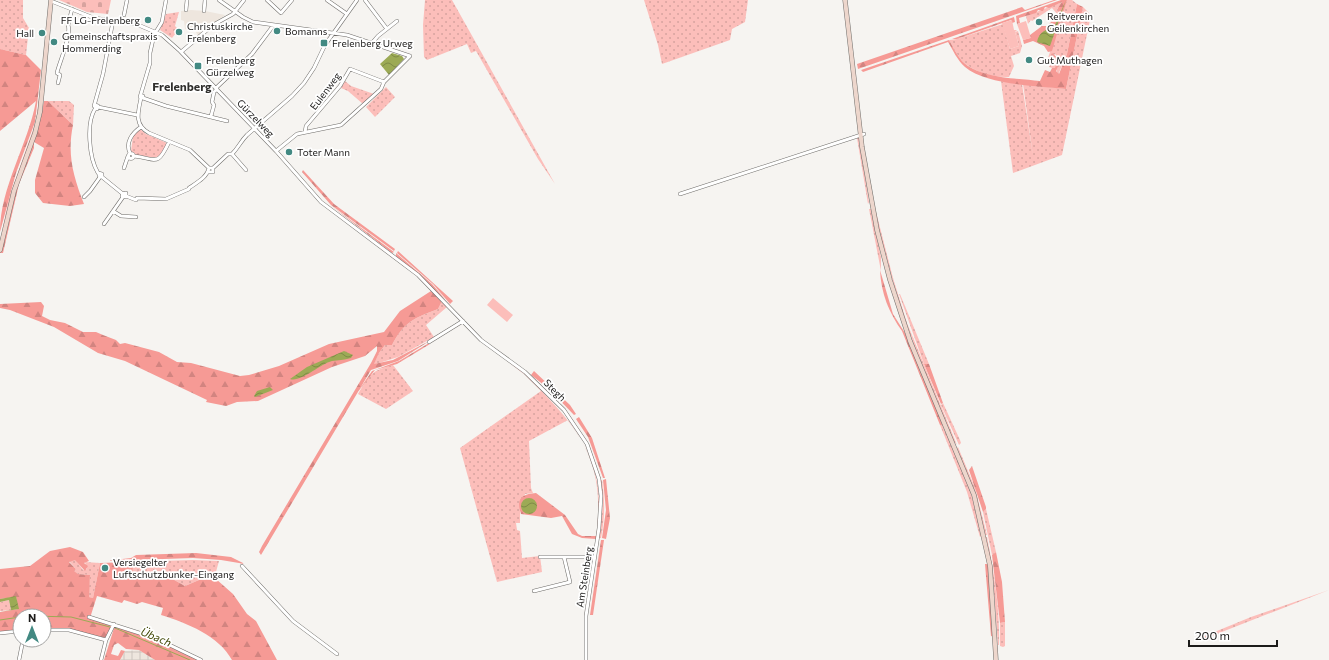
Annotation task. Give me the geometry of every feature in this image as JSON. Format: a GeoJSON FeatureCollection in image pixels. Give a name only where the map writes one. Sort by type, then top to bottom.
{"type":"FeatureCollection","features":[{"type":"Feature","properties":{"kind":"main road"},"geometry":{"type":"LineString","coordinates":[[0,250],[14,191],[35,133],[40,112],[51,0]]}},
{"type":"Feature","properties":{"kind":"main road"},"geometry":{"type":"LineString","coordinates":[[845,0],[871,206],[892,286],[910,341],[967,477],[978,510],[992,580],[996,660]]}},
{"type":"Feature","properties":{"kind":"street","name":"Gürzelweg"},"geometry":{"type":"LineString","coordinates":[[51,0],[94,18],[136,24],[157,32],[182,52],[276,151],[327,208],[390,253],[430,287]]}},
{"type":"Feature","properties":{"kind":"street"},"geometry":{"type":"LineString","coordinates":[[124,15],[126,0]]}},
{"type":"Feature","properties":{"kind":"street"},"geometry":{"type":"LineString","coordinates":[[166,0],[163,19],[154,35],[150,54],[150,63],[137,115],[141,127],[149,133],[192,151],[209,170],[213,172],[213,168],[228,154],[232,154],[241,145],[241,142],[304,83],[334,33],[357,0]]}},
{"type":"Feature","properties":{"kind":"street"},"geometry":{"type":"LineString","coordinates":[[186,10],[187,0]]}},
{"type":"Feature","properties":{"kind":"street"},"geometry":{"type":"LineString","coordinates":[[204,11],[205,0]]}},
{"type":"Feature","properties":{"kind":"street"},"geometry":{"type":"LineString","coordinates":[[219,0],[247,20],[274,26],[356,37],[410,56],[384,82],[384,86],[341,125],[297,134],[276,151]]}},
{"type":"Feature","properties":{"kind":"street"},"geometry":{"type":"LineString","coordinates":[[182,52],[213,25],[236,12],[244,0]]}},
{"type":"Feature","properties":{"kind":"street"},"geometry":{"type":"LineString","coordinates":[[267,0],[281,13],[292,0]]}},
{"type":"Feature","properties":{"kind":"street"},"geometry":{"type":"LineString","coordinates":[[327,0],[347,14]]}},
{"type":"Feature","properties":{"kind":"street"},"geometry":{"type":"LineString","coordinates":[[365,0],[387,29]]}},
{"type":"Feature","properties":{"kind":"street"},"geometry":{"type":"LineString","coordinates":[[58,83],[60,75],[57,73],[63,53],[72,9]]}},
{"type":"Feature","properties":{"kind":"street"},"geometry":{"type":"LineString","coordinates":[[114,21],[96,107],[89,132],[90,156],[100,176],[124,196],[136,200],[137,198],[161,200],[189,190],[189,188],[203,178],[209,170]]}},
{"type":"Feature","properties":{"kind":"street"},"geometry":{"type":"LineString","coordinates":[[372,43],[397,21]]}},
{"type":"Feature","properties":{"kind":"street"},"geometry":{"type":"LineString","coordinates":[[211,116],[214,105],[212,102],[216,89],[252,54],[274,26]]}},
{"type":"Feature","properties":{"kind":"street","name":"Eulenweg"},"geometry":{"type":"LineString","coordinates":[[305,132],[306,126],[340,86],[350,69],[384,82]]}},
{"type":"Feature","properties":{"kind":"street"},"geometry":{"type":"LineString","coordinates":[[141,97],[166,106],[227,121]]}},
{"type":"Feature","properties":{"kind":"street"},"geometry":{"type":"LineString","coordinates":[[96,107],[137,115]]}},
{"type":"Feature","properties":{"kind":"street"},"geometry":{"type":"LineString","coordinates":[[124,168],[129,155],[128,149],[131,135],[141,127]]}},
{"type":"Feature","properties":{"kind":"street"},"geometry":{"type":"LineString","coordinates":[[680,194],[862,134]]}},
{"type":"Feature","properties":{"kind":"street"},"geometry":{"type":"LineString","coordinates":[[129,155],[147,160],[156,160],[163,154],[169,142]]}},
{"type":"Feature","properties":{"kind":"street"},"geometry":{"type":"LineString","coordinates":[[232,154],[246,170]]}},
{"type":"Feature","properties":{"kind":"street"},"geometry":{"type":"LineString","coordinates":[[84,196],[90,191],[100,176]]}},
{"type":"Feature","properties":{"kind":"street"},"geometry":{"type":"LineString","coordinates":[[104,224],[124,196]]}},
{"type":"Feature","properties":{"kind":"street"},"geometry":{"type":"LineString","coordinates":[[113,212],[121,216],[136,217]]}},
{"type":"Feature","properties":{"kind":"street","name":"Stegh"},"geometry":{"type":"LineString","coordinates":[[430,287],[489,348],[534,380],[564,410],[587,444],[599,479],[601,496]]}},
{"type":"Feature","properties":{"kind":"street"},"geometry":{"type":"LineString","coordinates":[[429,342],[462,321]]}},
{"type":"Feature","properties":{"kind":"street","name":"Am Steinberg"},"geometry":{"type":"LineString","coordinates":[[586,660],[586,616],[594,557],[600,528],[601,496]]}},
{"type":"Feature","properties":{"kind":"street"},"geometry":{"type":"LineString","coordinates":[[540,557],[594,557]]}},
{"type":"Feature","properties":{"kind":"street"},"geometry":{"type":"LineString","coordinates":[[534,591],[570,582],[564,557]]}},
{"type":"Feature","properties":{"kind":"street"},"geometry":{"type":"LineString","coordinates":[[242,566],[293,621],[337,654]]}},
{"type":"Feature","properties":{"kind":"street"},"geometry":{"type":"LineString","coordinates":[[89,617],[162,641],[201,660]]}},
{"type":"Feature","properties":{"kind":"street"},"geometry":{"type":"LineString","coordinates":[[101,660],[106,640],[113,626]]}},
{"type":"Feature","properties":{"kind":"street"},"geometry":{"type":"LineString","coordinates":[[52,630],[68,630],[106,640]]}},
{"type":"Feature","properties":{"kind":"street"},"geometry":{"type":"LineString","coordinates":[[0,633],[12,632]]}},
{"type":"Feature","properties":{"kind":"street"},"geometry":{"type":"LineString","coordinates":[[19,660],[21,648]]}},
{"type":"Feature","properties":{"kind":"shaded area"},"geometry":{"type":"Polygon","coordinates":[[[191,10],[225,15],[198,36],[195,30],[185,29],[184,21],[181,20],[181,11],[191,10]]]}},
{"type":"Feature","properties":{"kind":"shaded area"},"geometry":{"type":"Polygon","coordinates":[[[139,650],[155,660],[120,660],[125,651],[139,650]]]}},
{"type":"Feature","properties":{"kind":"green space"},"geometry":{"type":"Polygon","coordinates":[[[0,0],[23,0],[23,18],[29,28],[26,55],[0,49],[0,0]]]}},
{"type":"Feature","properties":{"kind":"green space"},"geometry":{"type":"Polygon","coordinates":[[[59,0],[111,0],[108,14],[87,12],[59,0]]]}},
{"type":"Feature","properties":{"kind":"green space"},"geometry":{"type":"Polygon","coordinates":[[[425,0],[452,0],[555,184],[538,159],[476,51],[471,53],[467,44],[427,60],[424,57],[423,25],[425,0]]]}},
{"type":"Feature","properties":{"kind":"green space"},"geometry":{"type":"Polygon","coordinates":[[[644,0],[748,0],[745,22],[732,29],[730,40],[662,64],[658,45],[644,0]]]}},
{"type":"Feature","properties":{"kind":"green space"},"geometry":{"type":"Polygon","coordinates":[[[1057,0],[858,69],[857,64],[1022,7],[1025,10],[1057,0]]]}},
{"type":"Feature","properties":{"kind":"green space"},"geometry":{"type":"Polygon","coordinates":[[[1061,0],[1067,0],[1052,51],[1048,52],[1044,46],[1033,41],[1024,44],[1023,40],[1030,38],[1030,35],[1042,26],[1047,26],[1058,15],[1058,8],[1062,2],[1049,8],[1045,7],[1043,11],[1038,10],[1036,13],[1019,18],[1020,23],[1017,24],[1016,16],[1061,0]]]}},
{"type":"Feature","properties":{"kind":"green space"},"geometry":{"type":"Polygon","coordinates":[[[1067,0],[1072,0],[1077,4],[1067,54],[1058,75],[1056,69],[1059,59],[1055,54],[1052,57],[1056,62],[1055,69],[1049,67],[1052,60],[1048,58],[1067,0]]]}},
{"type":"Feature","properties":{"kind":"green space"},"geometry":{"type":"Polygon","coordinates":[[[1062,2],[1058,15],[1052,8],[1032,21],[1031,20],[1028,24],[1026,16],[1062,2]]]}},
{"type":"Feature","properties":{"kind":"green space"},"geometry":{"type":"Polygon","coordinates":[[[1077,4],[1083,7],[1066,89],[1013,84],[986,78],[965,67],[957,58],[948,42],[863,72],[861,70],[949,40],[962,61],[970,67],[999,77],[1040,81],[1045,70],[1050,72],[1052,68],[1055,68],[1056,62],[1051,56],[1052,53],[1059,59],[1059,64],[1056,71],[1059,74],[1067,54],[1077,4]]]}},
{"type":"Feature","properties":{"kind":"green space"},"geometry":{"type":"Polygon","coordinates":[[[1083,7],[1091,15],[1062,155],[1013,173],[1001,81],[1022,84],[1033,156],[1023,84],[1066,89],[1083,7]]]}},
{"type":"Feature","properties":{"kind":"green space"},"geometry":{"type":"Polygon","coordinates":[[[179,12],[175,26],[177,28],[174,31],[176,33],[172,38],[160,30],[166,14],[179,12]]]}},
{"type":"Feature","properties":{"kind":"green space"},"geometry":{"type":"Polygon","coordinates":[[[1014,17],[1015,22],[1012,23],[1011,20],[957,39],[952,39],[1014,17]]]}},
{"type":"Feature","properties":{"kind":"green space"},"geometry":{"type":"Polygon","coordinates":[[[1012,20],[1014,30],[1017,30],[1015,32],[1019,46],[1010,49],[1002,23],[1012,20]]]}},
{"type":"Feature","properties":{"kind":"green space"},"geometry":{"type":"Polygon","coordinates":[[[1026,21],[1031,38],[1023,40],[1017,24],[1026,21]]]}},
{"type":"Feature","properties":{"kind":"green space"},"geometry":{"type":"Polygon","coordinates":[[[1003,24],[1010,49],[1019,46],[1015,32],[1018,31],[1022,46],[1020,53],[1011,56],[1014,66],[1009,77],[991,75],[978,71],[967,65],[962,61],[949,40],[957,39],[1003,24]]]}},
{"type":"Feature","properties":{"kind":"green space"},"geometry":{"type":"Polygon","coordinates":[[[0,49],[26,55],[41,70],[35,122],[16,173],[0,232],[4,199],[27,134],[36,101],[0,131],[0,49]]]}},
{"type":"Feature","properties":{"kind":"green space"},"geometry":{"type":"Polygon","coordinates":[[[345,81],[351,86],[374,94],[363,104],[348,91],[341,88],[345,81]]]}},
{"type":"Feature","properties":{"kind":"green space"},"geometry":{"type":"Polygon","coordinates":[[[386,87],[395,97],[375,117],[366,107],[386,87]]]}},
{"type":"Feature","properties":{"kind":"green space"},"geometry":{"type":"Polygon","coordinates":[[[39,98],[40,106],[35,128],[15,184],[0,241],[9,198],[36,121],[39,98]]]}},
{"type":"Feature","properties":{"kind":"green space"},"geometry":{"type":"Polygon","coordinates":[[[44,101],[48,101],[73,125],[71,136],[72,165],[84,204],[70,206],[43,203],[35,193],[35,180],[44,148],[34,142],[34,148],[19,184],[3,253],[0,253],[16,191],[41,117],[44,101]]]}},
{"type":"Feature","properties":{"kind":"green space"},"geometry":{"type":"Polygon","coordinates":[[[48,101],[69,101],[74,105],[73,125],[48,101]]]}},
{"type":"Feature","properties":{"kind":"green space"},"geometry":{"type":"Polygon","coordinates":[[[140,129],[146,134],[167,143],[162,153],[156,158],[137,155],[131,151],[133,136],[140,129]]]}},
{"type":"Feature","properties":{"kind":"green space"},"geometry":{"type":"Polygon","coordinates":[[[859,137],[869,202],[868,204],[857,138],[859,137]]]}},
{"type":"Feature","properties":{"kind":"green space"},"geometry":{"type":"Polygon","coordinates":[[[303,170],[334,204],[395,249],[394,251],[331,205],[302,172],[303,170]]]}},
{"type":"Feature","properties":{"kind":"green space"},"geometry":{"type":"Polygon","coordinates":[[[330,205],[394,252],[392,253],[330,205]]]}},
{"type":"Feature","properties":{"kind":"green space"},"geometry":{"type":"Polygon","coordinates":[[[875,208],[893,278],[907,323],[957,445],[946,426],[918,357],[902,308],[887,260],[874,210],[875,208]]]}},
{"type":"Feature","properties":{"kind":"green space"},"geometry":{"type":"Polygon","coordinates":[[[869,209],[871,209],[881,257],[881,271],[869,209]]]}},
{"type":"Feature","properties":{"kind":"green space"},"geometry":{"type":"Polygon","coordinates":[[[398,251],[453,301],[450,304],[433,284],[397,253],[398,251]]]}},
{"type":"Feature","properties":{"kind":"green space"},"geometry":{"type":"Polygon","coordinates":[[[396,253],[432,284],[445,299],[396,256],[396,253]]]}},
{"type":"Feature","properties":{"kind":"green space"},"geometry":{"type":"Polygon","coordinates":[[[880,270],[893,314],[905,333],[944,426],[940,425],[902,331],[886,302],[880,270]]]}},
{"type":"Feature","properties":{"kind":"green space"},"geometry":{"type":"Polygon","coordinates":[[[431,291],[442,301],[438,309],[422,315],[410,322],[396,337],[392,345],[385,345],[374,364],[393,360],[431,340],[398,361],[371,370],[261,555],[259,552],[262,546],[371,363],[377,351],[377,346],[365,356],[332,367],[258,401],[237,402],[226,406],[206,402],[207,400],[125,361],[98,353],[54,327],[10,310],[0,308],[0,304],[41,302],[44,306],[42,316],[50,320],[65,323],[83,332],[96,332],[116,340],[120,344],[125,343],[159,352],[177,362],[191,363],[240,376],[249,375],[279,366],[329,344],[384,332],[400,311],[431,291]]]}},
{"type":"Feature","properties":{"kind":"green space"},"geometry":{"type":"Polygon","coordinates":[[[900,294],[929,364],[924,364],[900,294]]]}},
{"type":"Feature","properties":{"kind":"green space"},"geometry":{"type":"Polygon","coordinates":[[[493,298],[513,315],[507,322],[487,305],[493,298]]]}},
{"type":"Feature","properties":{"kind":"green space"},"geometry":{"type":"Polygon","coordinates":[[[442,301],[447,307],[426,325],[434,337],[398,357],[373,365],[385,345],[392,345],[396,337],[410,322],[422,315],[438,309],[442,301]]]}},
{"type":"Feature","properties":{"kind":"green space"},"geometry":{"type":"Polygon","coordinates":[[[429,343],[430,344],[397,364],[375,370],[357,393],[372,371],[399,361],[429,343]]]}},
{"type":"Feature","properties":{"kind":"green space"},"geometry":{"type":"Polygon","coordinates":[[[924,364],[929,364],[943,403],[941,404],[924,364]]]}},
{"type":"Feature","properties":{"kind":"green space"},"geometry":{"type":"Polygon","coordinates":[[[393,365],[413,391],[386,409],[358,394],[371,375],[380,369],[393,365]]]}},
{"type":"Feature","properties":{"kind":"green space"},"geometry":{"type":"Polygon","coordinates":[[[534,371],[570,405],[576,414],[574,415],[549,389],[531,375],[534,371]]]}},
{"type":"Feature","properties":{"kind":"green space"},"geometry":{"type":"Polygon","coordinates":[[[527,377],[545,394],[567,420],[529,441],[531,488],[533,493],[525,494],[520,512],[520,523],[516,523],[517,530],[520,531],[522,558],[540,556],[542,572],[497,582],[460,448],[541,391],[527,377]]]}},
{"type":"Feature","properties":{"kind":"green space"},"geometry":{"type":"Polygon","coordinates":[[[943,403],[960,440],[961,443],[959,445],[941,405],[943,403]]]}},
{"type":"Feature","properties":{"kind":"green space"},"geometry":{"type":"Polygon","coordinates":[[[579,417],[592,438],[605,478],[603,478],[588,437],[576,419],[579,417]]]}},
{"type":"Feature","properties":{"kind":"green space"},"geometry":{"type":"Polygon","coordinates":[[[940,425],[944,426],[970,489],[982,535],[980,537],[967,492],[940,425]]]}},
{"type":"Feature","properties":{"kind":"green space"},"geometry":{"type":"Polygon","coordinates":[[[582,442],[592,464],[597,481],[599,518],[596,539],[598,506],[595,476],[591,462],[582,442]]]}},
{"type":"Feature","properties":{"kind":"green space"},"geometry":{"type":"Polygon","coordinates":[[[958,447],[975,488],[987,535],[985,535],[974,493],[957,448],[958,447]]]}},
{"type":"Feature","properties":{"kind":"green space"},"geometry":{"type":"Polygon","coordinates":[[[972,466],[986,507],[983,512],[969,470],[972,466]]]}},
{"type":"Feature","properties":{"kind":"green space"},"geometry":{"type":"Polygon","coordinates":[[[606,479],[610,518],[606,539],[602,538],[606,510],[603,480],[606,479]]]}},
{"type":"Feature","properties":{"kind":"green space"},"geometry":{"type":"Polygon","coordinates":[[[600,480],[602,480],[604,509],[601,538],[599,538],[603,503],[600,480]]]}},
{"type":"Feature","properties":{"kind":"green space"},"geometry":{"type":"Polygon","coordinates":[[[536,493],[565,515],[578,534],[582,536],[596,536],[596,539],[582,538],[572,534],[562,516],[551,518],[521,514],[519,505],[521,498],[523,496],[536,493]]]}},
{"type":"Feature","properties":{"kind":"green space"},"geometry":{"type":"Polygon","coordinates":[[[986,509],[996,552],[992,555],[983,512],[986,509]]]}},
{"type":"Feature","properties":{"kind":"green space"},"geometry":{"type":"Polygon","coordinates":[[[986,537],[990,550],[996,591],[999,618],[999,645],[993,580],[986,537]]]}},
{"type":"Feature","properties":{"kind":"green space"},"geometry":{"type":"Polygon","coordinates":[[[601,540],[604,540],[593,615],[590,615],[601,540]]]}},
{"type":"Feature","properties":{"kind":"green space"},"geometry":{"type":"Polygon","coordinates":[[[70,547],[83,552],[89,561],[84,563],[88,566],[85,571],[75,560],[69,562],[76,569],[74,571],[78,574],[90,575],[89,597],[93,598],[100,563],[160,561],[159,564],[133,567],[132,579],[169,577],[185,586],[199,580],[216,579],[233,594],[247,614],[256,621],[277,660],[232,660],[211,637],[191,626],[161,615],[163,608],[142,602],[137,604],[124,600],[122,603],[97,596],[90,618],[112,625],[108,635],[104,638],[78,631],[52,629],[52,608],[18,608],[16,597],[0,599],[0,569],[30,566],[50,551],[70,547]]]}},
{"type":"Feature","properties":{"kind":"green space"},"geometry":{"type":"Polygon","coordinates":[[[996,552],[1002,582],[1005,622],[1000,623],[992,555],[996,552]]]}},
{"type":"Feature","properties":{"kind":"green space"},"geometry":{"type":"Polygon","coordinates":[[[196,553],[231,557],[245,564],[221,560],[193,558],[105,561],[131,558],[136,555],[196,553]]]}},
{"type":"Feature","properties":{"kind":"green space"},"geometry":{"type":"Polygon","coordinates":[[[75,559],[83,570],[87,569],[85,562],[100,563],[93,598],[88,597],[90,575],[78,574],[73,571],[76,569],[69,561],[75,559]]]}},
{"type":"Feature","properties":{"kind":"green space"},"geometry":{"type":"Polygon","coordinates":[[[160,561],[219,561],[214,579],[199,580],[185,586],[169,577],[132,580],[133,567],[159,564],[160,561]]]}},
{"type":"Feature","properties":{"kind":"green space"},"geometry":{"type":"Polygon","coordinates":[[[985,564],[988,564],[994,637],[991,636],[985,564]]]}},
{"type":"Feature","properties":{"kind":"green space"},"geometry":{"type":"Polygon","coordinates":[[[1329,590],[1199,641],[1195,640],[1251,617],[1329,590]]]}},
{"type":"Feature","properties":{"kind":"green space"},"geometry":{"type":"Polygon","coordinates":[[[9,600],[11,610],[0,611],[0,602],[9,600]]]}},
{"type":"Feature","properties":{"kind":"green space"},"geometry":{"type":"Polygon","coordinates":[[[12,610],[12,631],[0,632],[0,612],[12,610]]]}},
{"type":"Feature","properties":{"kind":"green space"},"geometry":{"type":"Polygon","coordinates":[[[1005,622],[1005,646],[1003,647],[1000,646],[1000,623],[1005,622]]]}},
{"type":"Feature","properties":{"kind":"green space"},"geometry":{"type":"Polygon","coordinates":[[[115,625],[149,637],[199,660],[155,660],[139,650],[126,649],[118,643],[114,645],[111,654],[118,656],[121,650],[125,651],[120,660],[104,660],[115,625]]]}},
{"type":"Feature","properties":{"kind":"water"},"geometry":{"type":"Polygon","coordinates":[[[1066,0],[1050,46],[1037,42],[1041,33],[1055,25],[1066,0]]]}},
{"type":"Feature","properties":{"kind":"water"},"geometry":{"type":"Polygon","coordinates":[[[392,53],[402,56],[404,59],[389,75],[380,64],[392,53]]]}},
{"type":"Feature","properties":{"kind":"water"},"geometry":{"type":"Polygon","coordinates":[[[344,351],[353,355],[351,358],[332,361],[305,376],[290,379],[307,367],[344,351]]]}},
{"type":"Feature","properties":{"kind":"water"},"geometry":{"type":"Polygon","coordinates":[[[270,387],[273,390],[255,397],[254,396],[257,391],[270,387]]]}},
{"type":"Feature","properties":{"kind":"water"},"geometry":{"type":"Polygon","coordinates":[[[529,498],[535,500],[537,506],[535,512],[529,514],[523,512],[521,506],[523,500],[529,498]]]}},
{"type":"Feature","properties":{"kind":"water"},"geometry":{"type":"Polygon","coordinates":[[[16,596],[19,608],[12,608],[12,610],[0,612],[11,610],[9,600],[0,602],[0,599],[16,596]]]}},
{"type":"Feature","properties":{"kind":"waterway","name":"Übach"},"geometry":{"type":"LineString","coordinates":[[52,616],[71,617],[110,627]]}},
{"type":"Feature","properties":{"kind":"waterway","name":"Übach"},"geometry":{"type":"LineString","coordinates":[[0,620],[12,618]]}},
{"type":"Feature","properties":{"kind":"waterway","name":"Übach"},"geometry":{"type":"LineString","coordinates":[[115,628],[190,660]]}},
{"type":"Feature","properties":{"kind":"place","name":"FF LG-Frelenberg"},"geometry":{"type":"Point","coordinates":[148,20]}},
{"type":"Feature","properties":{"kind":"place","name":"Reitverein Geilenkirchen"},"geometry":{"type":"Point","coordinates":[1039,22]}},
{"type":"Feature","properties":{"kind":"place","name":"Bomanns"},"geometry":{"type":"Point","coordinates":[277,31]}},
{"type":"Feature","properties":{"kind":"place","name":"Christuskirche Frelenberg"},"geometry":{"type":"Point","coordinates":[179,32]}},
{"type":"Feature","properties":{"kind":"place","name":"Hall"},"geometry":{"type":"Point","coordinates":[42,33]}},
{"type":"Feature","properties":{"kind":"place","name":"Gemeinschaftspraxis Hommerding"},"geometry":{"type":"Point","coordinates":[54,42]}},
{"type":"Feature","properties":{"kind":"place","name":"Frelenberg Urweg"},"geometry":{"type":"Point","coordinates":[324,43]}},
{"type":"Feature","properties":{"kind":"place","name":"Gut Muthagen"},"geometry":{"type":"Point","coordinates":[1029,60]}},
{"type":"Feature","properties":{"kind":"place","name":"Frelenberg Gürzelweg"},"geometry":{"type":"Point","coordinates":[198,66]}},
{"type":"Feature","properties":{"kind":"place","name":"Toter Mann"},"geometry":{"type":"Point","coordinates":[289,152]}},
{"type":"Feature","properties":{"kind":"place","name":"Versiegelter Luftschutzbunker-Eingang"},"geometry":{"type":"Point","coordinates":[105,568]}},
{"type":"Feature","properties":{"kind":"district","name":"Frelenberg"},"geometry":{"type":"Point","coordinates":[182,87]}}]}
